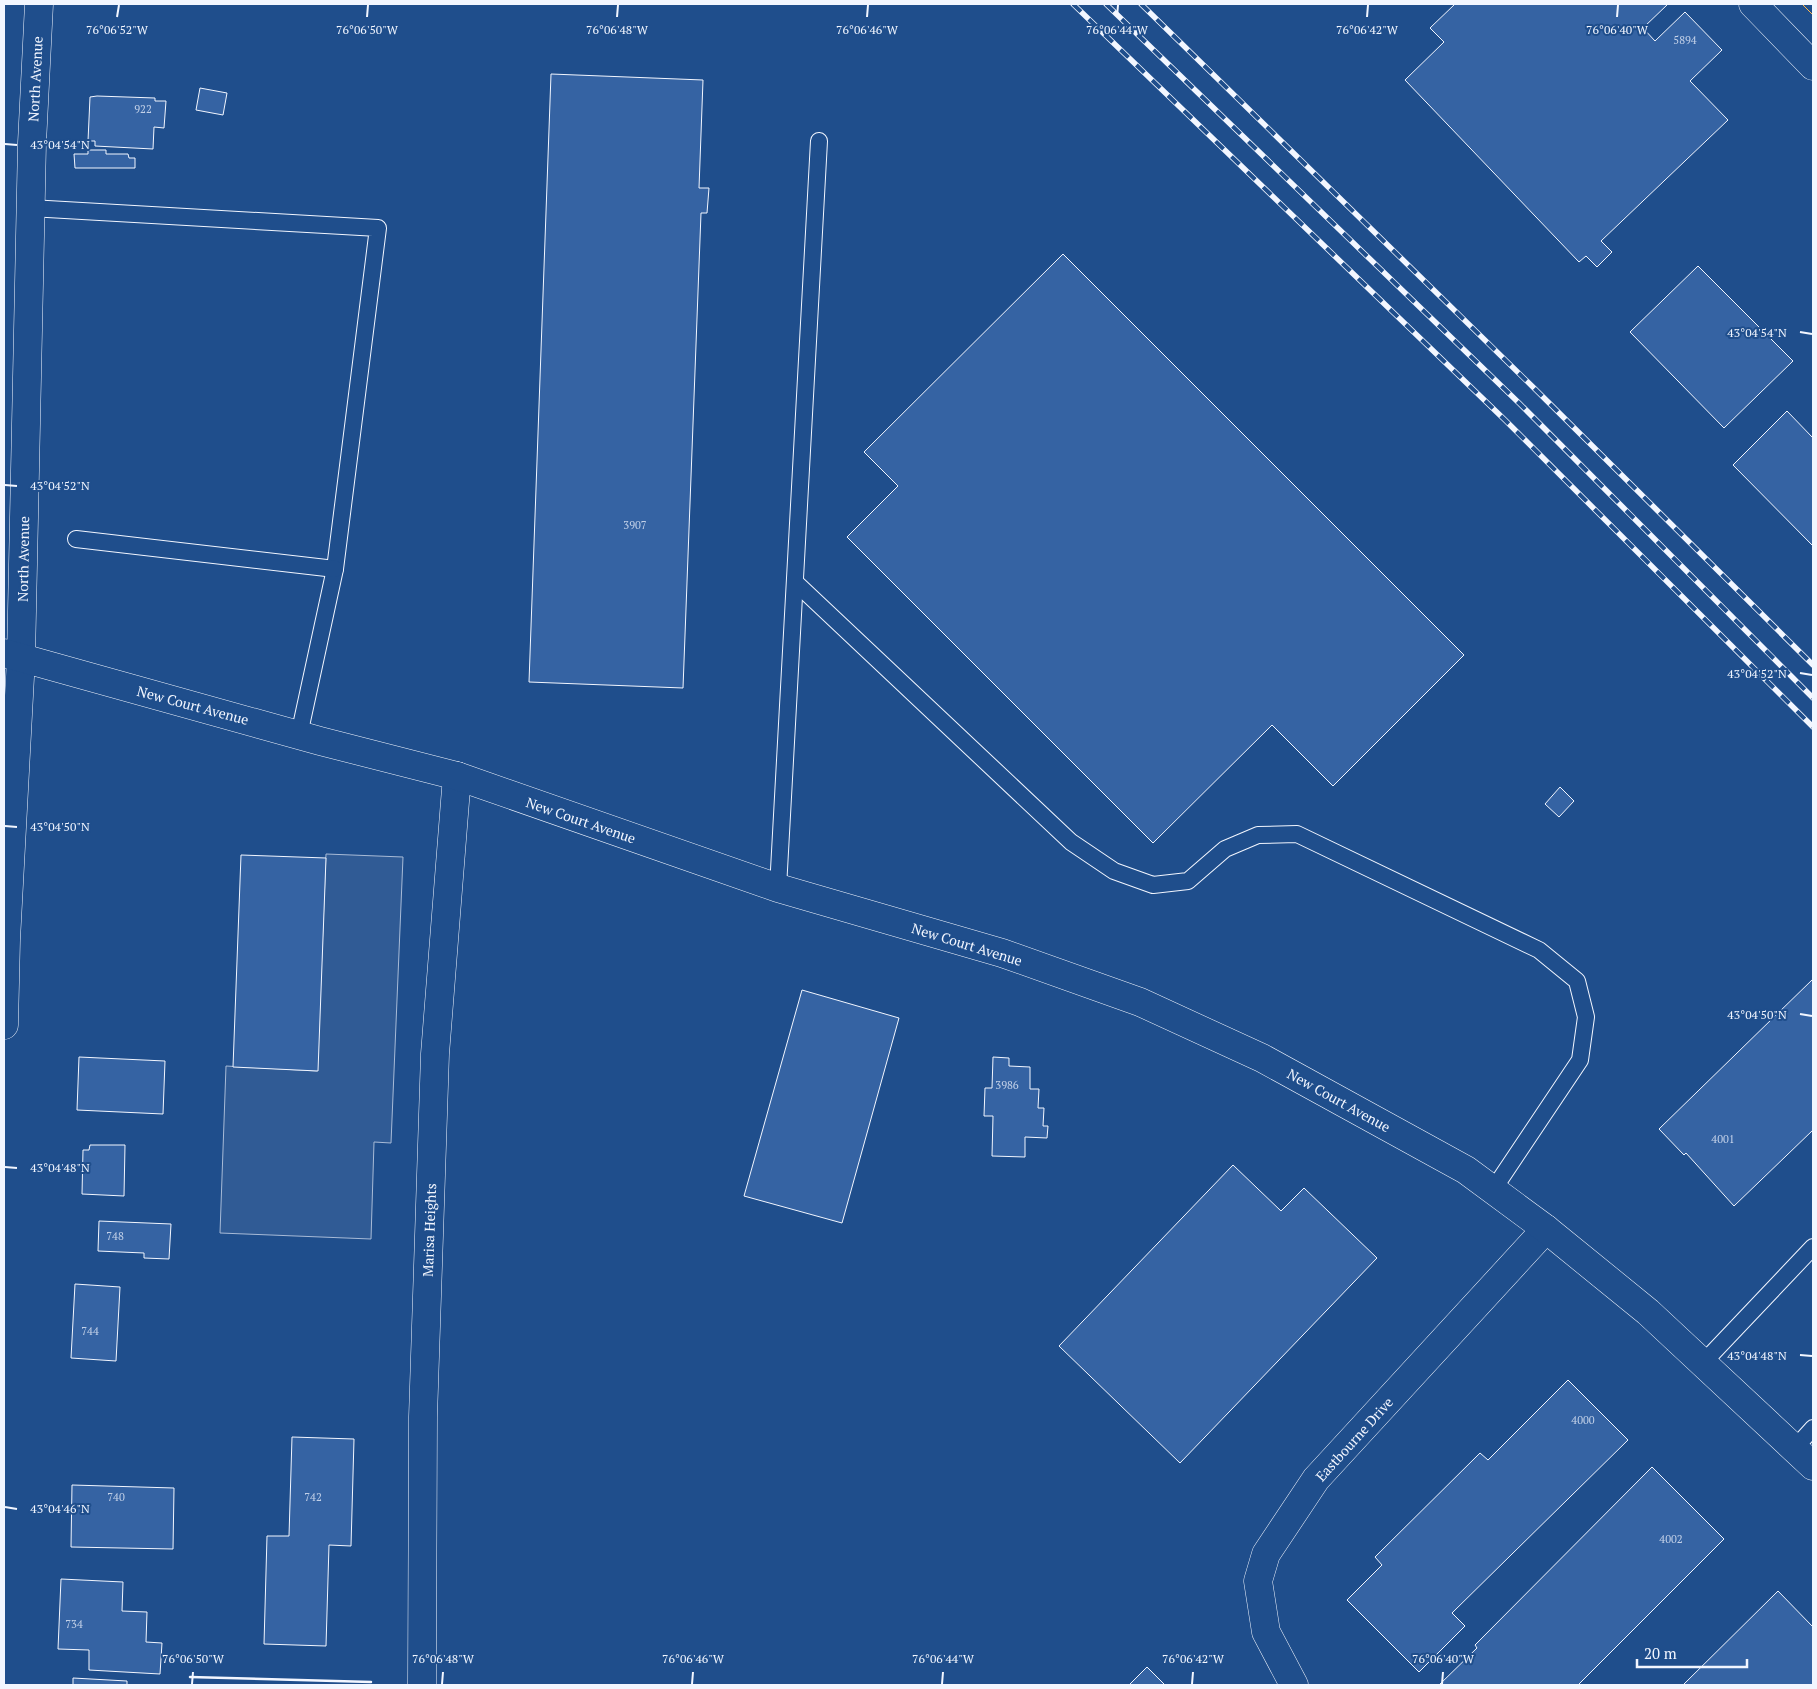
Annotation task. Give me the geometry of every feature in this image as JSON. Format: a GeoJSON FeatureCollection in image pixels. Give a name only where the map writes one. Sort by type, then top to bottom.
{"type":"FeatureCollection","features":[{"type":"Feature","properties":{"kind":"street","name":"North Avenue"},"geometry":{"type":"LineString","coordinates":[[4,1025],[12,655],[39,4]]}},
{"type":"Feature","properties":{"kind":"street"},"geometry":{"type":"LineString","coordinates":[[1753,4],[1813,66]]}},
{"type":"Feature","properties":{"kind":"street","name":"New Court Avenue"},"geometry":{"type":"LineString","coordinates":[[12,655],[299,735],[456,776],[778,888],[1002,953],[1140,1002],[1262,1058],[1466,1170],[1546,1229],[1648,1312],[1804,1457]]}},
{"type":"Feature","properties":{"kind":"street","name":"Marisa Heights"},"geometry":{"type":"LineString","coordinates":[[422,1685],[423,1417],[435,1054],[456,776]]}},
{"type":"Feature","properties":{"kind":"street","name":"Eastbourne Drive"},"geometry":{"type":"LineString","coordinates":[[1294,1685],[1266,1632],[1258,1581],[1266,1554],[1316,1479],[1546,1229]]}},
{"type":"Feature","properties":{"kind":"lane"},"geometry":{"type":"LineString","coordinates":[[778,888],[819,141]]}},
{"type":"Feature","properties":{"kind":"lane"},"geometry":{"type":"LineString","coordinates":[[30,208],[378,228],[335,569],[299,735]]}},
{"type":"Feature","properties":{"kind":"lane"},"geometry":{"type":"LineString","coordinates":[[76,539],[335,569]]}},
{"type":"Feature","properties":{"kind":"lane"},"geometry":{"type":"LineString","coordinates":[[794,582],[1071,842],[1114,871],[1153,885],[1188,881],[1225,849],[1258,836],[1297,834],[1539,950],[1577,981],[1586,1017],[1580,1060],[1493,1190]]}},
{"type":"Feature","properties":{"kind":"lane"},"geometry":{"type":"LineString","coordinates":[[1704,1364],[1813,1247]]}},
{"type":"Feature","properties":{"kind":"lane"},"geometry":{"type":"LineString","coordinates":[[1804,1457],[1813,1428]]}},
{"type":"Feature","properties":{"kind":"shaded area"},"geometry":{"type":"Polygon","coordinates":[[[326,854],[403,857],[391,1143],[374,1142],[371,1239],[220,1233],[226,1066],[317,1071],[326,854]]]}},
{"type":"Feature","properties":{"kind":"building"},"geometry":{"type":"Polygon","coordinates":[[[1455,4],[1668,4],[1643,28],[1655,41],[1685,12],[1722,50],[1690,81],[1728,120],[1601,241],[1612,252],[1597,267],[1586,256],[1579,262],[1405,80],[1444,42],[1430,28],[1455,4]]]}},
{"type":"Feature","properties":{"kind":"building"},"geometry":{"type":"Polygon","coordinates":[[[551,74],[703,80],[699,188],[709,188],[707,213],[701,213],[683,688],[529,682],[551,74]]]}},
{"type":"Feature","properties":{"kind":"building"},"geometry":{"type":"Polygon","coordinates":[[[200,88],[227,93],[223,115],[196,110],[200,88]]]}},
{"type":"Feature","properties":{"kind":"building"},"geometry":{"type":"Polygon","coordinates":[[[90,97],[155,98],[155,101],[166,101],[164,128],[154,127],[153,149],[95,146],[95,141],[88,141],[90,97]]]}},
{"type":"Feature","properties":{"kind":"building"},"geometry":{"type":"Polygon","coordinates":[[[88,150],[106,150],[106,154],[128,154],[129,158],[135,158],[135,168],[75,168],[74,154],[88,154],[88,150]]]}},
{"type":"Feature","properties":{"kind":"building"},"geometry":{"type":"Polygon","coordinates":[[[1063,254],[1464,655],[1333,786],[1272,725],[1153,843],[847,537],[898,486],[864,452],[1063,254]]]}},
{"type":"Feature","properties":{"kind":"building"},"geometry":{"type":"Polygon","coordinates":[[[1698,266],[1793,361],[1724,428],[1630,332],[1698,266]]]}},
{"type":"Feature","properties":{"kind":"building"},"geometry":{"type":"Polygon","coordinates":[[[1787,411],[1813,438],[1813,546],[1733,465],[1787,411]]]}},
{"type":"Feature","properties":{"kind":"building"},"geometry":{"type":"Polygon","coordinates":[[[1560,787],[1574,801],[1559,817],[1545,804],[1560,787]]]}},
{"type":"Feature","properties":{"kind":"building"},"geometry":{"type":"Polygon","coordinates":[[[241,855],[326,858],[318,1071],[233,1067],[241,855]]]}},
{"type":"Feature","properties":{"kind":"building"},"geometry":{"type":"Polygon","coordinates":[[[1813,979],[1813,1130],[1734,1206],[1686,1153],[1684,1155],[1659,1129],[1813,979]]]}},
{"type":"Feature","properties":{"kind":"building"},"geometry":{"type":"Polygon","coordinates":[[[802,990],[899,1018],[842,1223],[744,1196],[802,990]]]}},
{"type":"Feature","properties":{"kind":"building"},"geometry":{"type":"Polygon","coordinates":[[[79,1057],[165,1061],[163,1114],[77,1110],[79,1057]]]}},
{"type":"Feature","properties":{"kind":"building"},"geometry":{"type":"Polygon","coordinates":[[[993,1057],[1009,1058],[1009,1066],[1030,1067],[1030,1089],[1039,1089],[1038,1108],[1044,1108],[1043,1126],[1048,1126],[1047,1138],[1025,1137],[1025,1157],[992,1156],[993,1116],[984,1116],[985,1088],[992,1088],[993,1057]]]}},
{"type":"Feature","properties":{"kind":"building"},"geometry":{"type":"Polygon","coordinates":[[[90,1145],[125,1145],[124,1196],[82,1194],[83,1150],[89,1150],[90,1145]]]}},
{"type":"Feature","properties":{"kind":"building"},"geometry":{"type":"Polygon","coordinates":[[[1233,1165],[1281,1211],[1304,1188],[1377,1258],[1180,1463],[1059,1346],[1233,1165]]]}},
{"type":"Feature","properties":{"kind":"building"},"geometry":{"type":"Polygon","coordinates":[[[99,1221],[171,1224],[169,1259],[144,1258],[144,1253],[98,1251],[99,1221]]]}},
{"type":"Feature","properties":{"kind":"building"},"geometry":{"type":"Polygon","coordinates":[[[75,1284],[120,1287],[116,1361],[71,1358],[75,1284]]]}},
{"type":"Feature","properties":{"kind":"building"},"geometry":{"type":"Polygon","coordinates":[[[1568,1380],[1628,1440],[1452,1613],[1465,1626],[1419,1672],[1347,1600],[1382,1565],[1375,1557],[1480,1453],[1488,1460],[1568,1380]]]}},
{"type":"Feature","properties":{"kind":"building"},"geometry":{"type":"Polygon","coordinates":[[[292,1437],[354,1439],[351,1546],[329,1545],[326,1646],[264,1644],[267,1536],[289,1536],[292,1437]]]}},
{"type":"Feature","properties":{"kind":"building"},"geometry":{"type":"Polygon","coordinates":[[[1652,1467],[1724,1539],[1578,1685],[1439,1685],[1477,1648],[1475,1645],[1652,1467]]]}},
{"type":"Feature","properties":{"kind":"building"},"geometry":{"type":"Polygon","coordinates":[[[72,1485],[174,1488],[173,1549],[71,1547],[72,1485]]]}},
{"type":"Feature","properties":{"kind":"building"},"geometry":{"type":"Polygon","coordinates":[[[61,1579],[123,1582],[122,1611],[147,1612],[146,1642],[162,1643],[160,1674],[89,1670],[89,1650],[58,1649],[61,1579]]]}},
{"type":"Feature","properties":{"kind":"building"},"geometry":{"type":"Polygon","coordinates":[[[1778,1591],[1813,1627],[1813,1685],[1683,1685],[1778,1591]]]}},
{"type":"Feature","properties":{"kind":"building"},"geometry":{"type":"Polygon","coordinates":[[[1147,1667],[1165,1685],[1129,1685],[1147,1667]]]}},
{"type":"Feature","properties":{"kind":"building"},"geometry":{"type":"Polygon","coordinates":[[[73,1678],[127,1681],[127,1685],[73,1685],[73,1678]]]}},
{"type":"Feature","properties":{"kind":"railway"},"geometry":{"type":"LineString","coordinates":[[1073,4],[1505,420],[1813,727]]}},
{"type":"Feature","properties":{"kind":"railway"},"geometry":{"type":"LineString","coordinates":[[1106,4],[1520,404],[1813,698]]}},
{"type":"Feature","properties":{"kind":"railway"},"geometry":{"type":"LineString","coordinates":[[1141,4],[1536,390],[1813,665]]}},
{"type":"Feature","properties":{"kind":"wall"},"geometry":{"type":"LineString","coordinates":[[190,1677],[371,1682]]}},
{"type":"Feature","properties":{"kind":"power"},"geometry":{"type":"LineString","coordinates":[[1802,4],[1813,15]]}}]}
